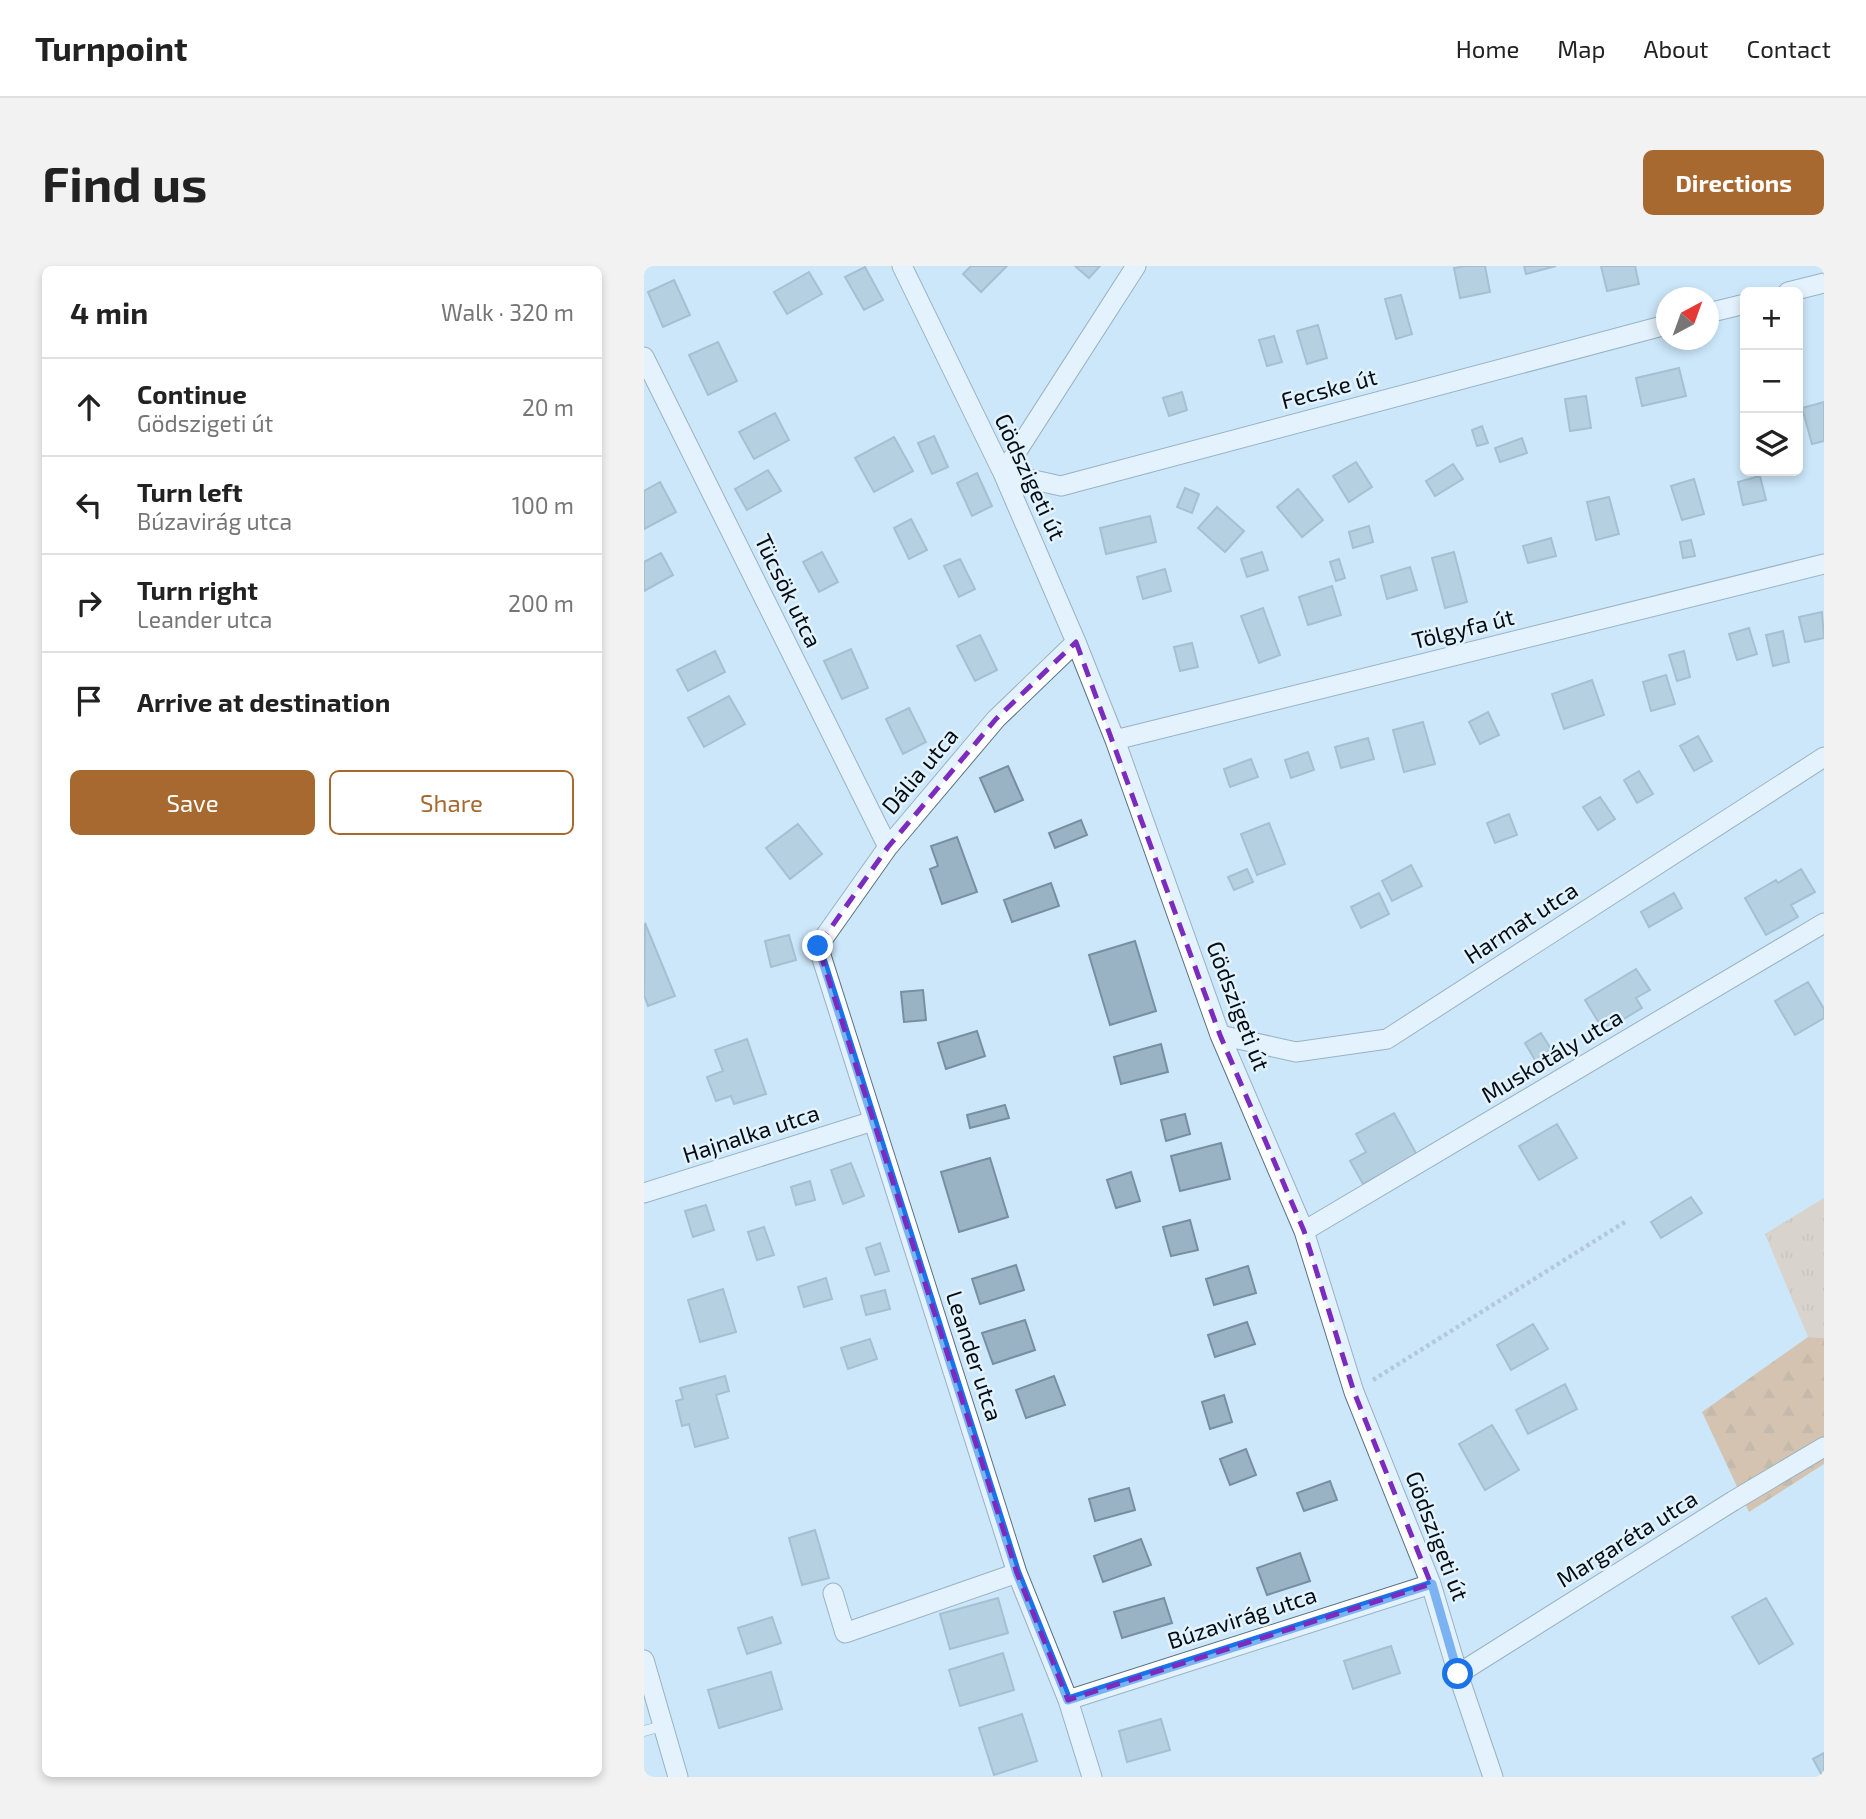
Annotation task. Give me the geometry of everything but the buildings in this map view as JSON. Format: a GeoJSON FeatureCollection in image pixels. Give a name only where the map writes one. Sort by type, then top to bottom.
{"type":"FeatureCollection","features":[{"type":"Feature","properties":{"kind":"street","name":"Gödszigeti út"},"geometry":{"type":"LineString","coordinates":[[902,266],[1003,473],[1115,740],[1220,1035],[1304,1231],[1354,1392],[1432,1584],[1458,1674],[1493,1777]]}},
{"type":"Feature","properties":{"kind":"street"},"geometry":{"type":"LineString","coordinates":[[1003,473],[1136,266]]}},
{"type":"Feature","properties":{"kind":"street"},"geometry":{"type":"LineString","coordinates":[[1803,288],[1824,283]]}},
{"type":"Feature","properties":{"kind":"street"},"geometry":{"type":"LineString","coordinates":[[1719,310],[1740,305]]}},
{"type":"Feature","properties":{"kind":"street","name":"Fecske út"},"geometry":{"type":"LineString","coordinates":[[1003,473],[1061,486],[1656,328]]}},
{"type":"Feature","properties":{"kind":"street","name":"Tücsök utca"},"geometry":{"type":"LineString","coordinates":[[644,357],[888,847]]}},
{"type":"Feature","properties":{"kind":"street","name":"Tölgyfa út"},"geometry":{"type":"LineString","coordinates":[[1115,740],[1824,564]]}},
{"type":"Feature","properties":{"kind":"street","name":"Dália utca"},"geometry":{"type":"LineString","coordinates":[[818,946],[888,847],[996,719],[1076,642]]}},
{"type":"Feature","properties":{"kind":"street","name":"Harmat utca"},"geometry":{"type":"LineString","coordinates":[[1220,1035],[1296,1052],[1387,1039],[1824,757]]}},
{"type":"Feature","properties":{"kind":"street","name":"Muskotály utca"},"geometry":{"type":"LineString","coordinates":[[1304,1231],[1824,923]]}},
{"type":"Feature","properties":{"kind":"street","name":"Leander utca"},"geometry":{"type":"LineString","coordinates":[[818,946],[1017,1573],[1068,1700],[1093,1777]]}},
{"type":"Feature","properties":{"kind":"street","name":"Hajnalka utca"},"geometry":{"type":"LineString","coordinates":[[644,1193],[873,1121]]}},
{"type":"Feature","properties":{"kind":"street","name":"Margaréta utca"},"geometry":{"type":"LineString","coordinates":[[1458,1674],[1824,1447]]}},
{"type":"Feature","properties":{"kind":"street"},"geometry":{"type":"LineString","coordinates":[[833,1593],[845,1633],[1017,1573]]}},
{"type":"Feature","properties":{"kind":"street","name":"Búzavirág utca"},"geometry":{"type":"LineString","coordinates":[[1068,1700],[1432,1584]]}},
{"type":"Feature","properties":{"kind":"street"},"geometry":{"type":"LineString","coordinates":[[644,1660],[654,1729],[678,1777]]}},
{"type":"Feature","properties":{"kind":"path"},"geometry":{"type":"LineString","coordinates":[[1354,1392],[1625,1222]]}},
{"type":"Feature","properties":{"kind":"highlighted area"},"geometry":{"type":"Polygon","coordinates":[[[1076,642],[1220,1035],[1304,1231],[1354,1392],[1431,1584],[1068,1700],[1017,1573],[818,946],[888,847],[996,719],[1076,642]]]}},
{"type":"Feature","properties":{"kind":"green space"},"geometry":{"type":"Polygon","coordinates":[[[1824,1198],[1824,1338],[1808,1337],[1765,1234],[1824,1198]]]}},
{"type":"Feature","properties":{"kind":"green space"},"geometry":{"type":"Polygon","coordinates":[[[1808,1337],[1824,1338],[1824,1464],[1749,1512],[1702,1412],[1808,1337]]]}},
{"type":"Feature","properties":{"kind":"route"},"geometry":{"type":"LineString","coordinates":[[818,946],[1017,1573],[1068,1700],[1432,1584],[1458,1674]]}}]}
